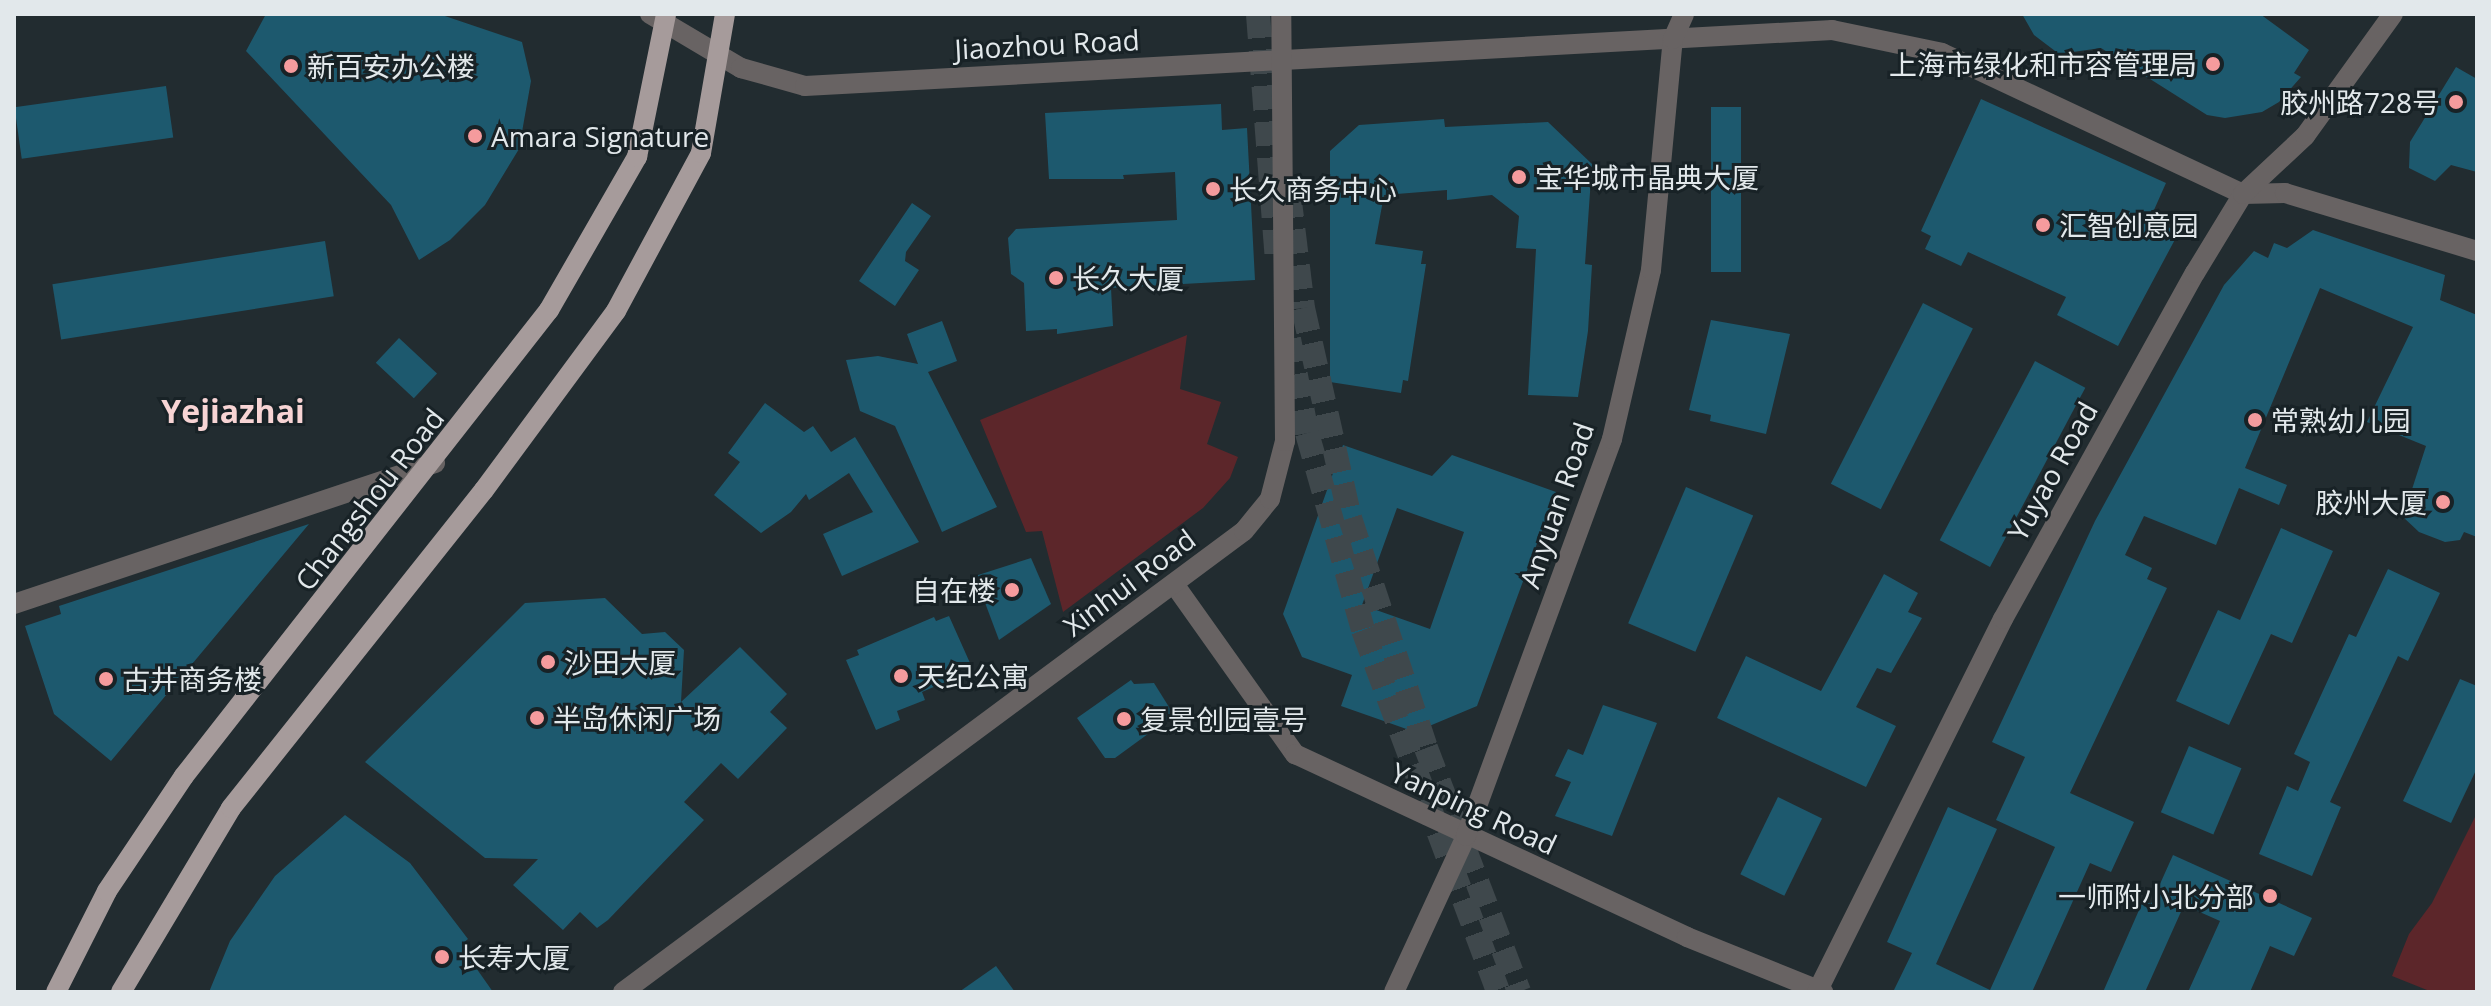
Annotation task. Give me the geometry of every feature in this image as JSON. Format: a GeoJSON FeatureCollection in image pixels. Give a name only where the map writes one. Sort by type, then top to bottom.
{"type":"FeatureCollection","features":[{"type":"Feature","properties":{"kind":"main road"},"geometry":{"type":"LineString","coordinates":[[121,992],[231,808],[484,490],[616,311],[701,153],[725,14]]}},
{"type":"Feature","properties":{"kind":"main road","name":"Changshou Road"},"geometry":{"type":"LineString","coordinates":[[56,992],[107,891],[184,776],[435,463],[549,310],[637,157],[661,17]]}},
{"type":"Feature","properties":{"kind":"street","name":"Xinhui Road"},"geometry":{"type":"LineString","coordinates":[[623,992],[1244,531],[1270,499],[1282,468],[1286,313],[1281,14]]}},
{"type":"Feature","properties":{"kind":"street","name":"Anyuan Road"},"geometry":{"type":"LineString","coordinates":[[1394,992],[1466,836],[1612,439],[1651,270],[1673,39],[1684,14]]}},
{"type":"Feature","properties":{"kind":"street","name":"Yuyao Road"},"geometry":{"type":"LineString","coordinates":[[1819,991],[2013,600],[2243,194],[2305,136],[2393,14]]}},
{"type":"Feature","properties":{"kind":"street","name":"Jiaozhou Road"},"geometry":{"type":"LineString","coordinates":[[661,17],[719,57],[766,79],[805,86],[1832,30],[1942,53],[2243,194],[2285,193],[2477,251]]}},
{"type":"Feature","properties":{"kind":"street"},"geometry":{"type":"LineString","coordinates":[[14,604],[435,463]]}},
{"type":"Feature","properties":{"kind":"street","name":"Yanping Road"},"geometry":{"type":"LineString","coordinates":[[1174,584],[1295,754],[1466,836],[1819,991]]}},
{"type":"Feature","properties":{"kind":"shaded area"},"geometry":{"type":"Polygon","coordinates":[[[1187,335],[1180,389],[1221,402],[1207,444],[1238,457],[1230,478],[1203,508],[1063,612],[1042,531],[1026,532],[980,420],[1187,335]]]}},
{"type":"Feature","properties":{"kind":"shaded area"},"geometry":{"type":"Polygon","coordinates":[[[2477,813],[2477,992],[2432,992],[2392,976],[2409,934],[2432,903],[2477,813]]]}},
{"type":"Feature","properties":{"kind":"building"},"geometry":{"type":"Polygon","coordinates":[[[266,14],[439,14],[522,42],[531,81],[519,149],[485,205],[450,240],[419,260],[391,205],[246,51],[266,14]]]}},
{"type":"Feature","properties":{"kind":"building","name":"上海市绿化和市容管理局"},"geometry":{"type":"Polygon","coordinates":[[[2022,14],[2260,14],[2309,50],[2294,73],[2301,77],[2279,102],[2262,112],[2225,118],[2207,115],[2101,48],[2059,54],[2034,35],[2022,14]]]}},
{"type":"Feature","properties":{"kind":"building","name":"胶州路728号"},"geometry":{"type":"Polygon","coordinates":[[[2456,67],[2477,79],[2477,172],[2451,165],[2435,181],[2409,168],[2410,142],[2456,67]]]}},
{"type":"Feature","properties":{"kind":"building"},"geometry":{"type":"Polygon","coordinates":[[[166,86],[173,137],[22,159],[14,107],[166,86]]]}},
{"type":"Feature","properties":{"kind":"building","name":"汇智创意园"},"geometry":{"type":"Polygon","coordinates":[[[1981,99],[2166,183],[2150,219],[2179,232],[2118,346],[2057,315],[2066,297],[1968,252],[1961,266],[1925,249],[1931,236],[1921,231],[1981,99]]]}},
{"type":"Feature","properties":{"kind":"building","name":"长久商务中心"},"geometry":{"type":"Polygon","coordinates":[[[1221,104],[1222,130],[1247,128],[1255,280],[1111,288],[1113,326],[1057,334],[1057,329],[1026,331],[1024,283],[1011,274],[1008,238],[1016,229],[1177,220],[1175,172],[1123,175],[1124,179],[1049,179],[1045,113],[1221,104]]]}},
{"type":"Feature","properties":{"kind":"building"},"geometry":{"type":"Polygon","coordinates":[[[1711,107],[1741,107],[1741,272],[1711,272],[1711,107]]]}},
{"type":"Feature","properties":{"kind":"building"},"geometry":{"type":"Polygon","coordinates":[[[1444,119],[1445,127],[1548,122],[1592,164],[1585,264],[1592,265],[1588,331],[1578,397],[1528,395],[1536,249],[1516,248],[1519,216],[1492,195],[1447,200],[1447,190],[1384,195],[1375,244],[1423,251],[1421,264],[1426,264],[1408,381],[1403,380],[1401,393],[1330,382],[1330,151],[1359,125],[1444,119]]]}},
{"type":"Feature","properties":{"kind":"building"},"geometry":{"type":"Polygon","coordinates":[[[912,203],[931,216],[906,252],[905,261],[919,270],[895,306],[859,281],[912,203]]]}},
{"type":"Feature","properties":{"kind":"building"},"geometry":{"type":"Polygon","coordinates":[[[2313,230],[2445,275],[2440,300],[2477,315],[2477,537],[2464,532],[2460,540],[2445,542],[2419,532],[2403,517],[2426,446],[2367,422],[2413,327],[2320,288],[2245,468],[2287,485],[2279,505],[2239,488],[2216,545],[2144,516],[2125,555],[2152,568],[2147,579],[2167,588],[2070,793],[2134,822],[2111,872],[2090,863],[2032,992],[1893,992],[1912,953],[1887,942],[1948,807],[1997,829],[1936,964],[1990,990],[2055,847],[1996,820],[2025,757],[1992,742],[2095,521],[2224,285],[2254,251],[2268,258],[2274,243],[2287,248],[2313,230]]]}},
{"type":"Feature","properties":{"kind":"building"},"geometry":{"type":"Polygon","coordinates":[[[325,241],[334,296],[61,339],[52,284],[325,241]]]}},
{"type":"Feature","properties":{"kind":"building"},"geometry":{"type":"Polygon","coordinates":[[[1923,303],[1973,328],[1881,509],[1831,484],[1923,303]]]}},
{"type":"Feature","properties":{"kind":"building"},"geometry":{"type":"Polygon","coordinates":[[[1711,320],[1790,334],[1766,434],[1710,421],[1711,415],[1689,410],[1711,320]]]}},
{"type":"Feature","properties":{"kind":"building"},"geometry":{"type":"Polygon","coordinates":[[[942,321],[957,361],[928,372],[997,507],[942,532],[895,426],[860,411],[846,360],[878,356],[918,364],[907,334],[942,321]]]}},
{"type":"Feature","properties":{"kind":"building"},"geometry":{"type":"Polygon","coordinates":[[[399,338],[437,373],[414,398],[376,363],[399,338]]]}},
{"type":"Feature","properties":{"kind":"building"},"geometry":{"type":"Polygon","coordinates":[[[2035,361],[2085,388],[1990,567],[1940,540],[2035,361]]]}},
{"type":"Feature","properties":{"kind":"building"},"geometry":{"type":"Polygon","coordinates":[[[765,403],[804,432],[813,426],[831,452],[855,437],[919,542],[842,576],[823,534],[873,512],[849,473],[809,500],[806,494],[791,512],[761,533],[714,495],[740,462],[728,453],[765,403]]]}},
{"type":"Feature","properties":{"kind":"building"},"geometry":{"type":"Polygon","coordinates":[[[1343,445],[1432,476],[1452,455],[1556,492],[1477,706],[1415,732],[1341,706],[1352,675],[1302,657],[1283,614],[1343,445]],[[1397,508],[1362,605],[1430,629],[1464,532],[1397,508]]]}},
{"type":"Feature","properties":{"kind":"building"},"geometry":{"type":"Polygon","coordinates":[[[1686,487],[1753,516],[1695,652],[1628,623],[1686,487]]]}},
{"type":"Feature","properties":{"kind":"building"},"geometry":{"type":"Polygon","coordinates":[[[309,524],[111,761],[54,714],[25,626],[61,614],[59,606],[309,524]]]}},
{"type":"Feature","properties":{"kind":"building"},"geometry":{"type":"Polygon","coordinates":[[[2281,528],[2333,551],[2292,643],[2271,634],[2229,725],[2176,701],[2218,610],[2240,620],[2281,528]]]}},
{"type":"Feature","properties":{"kind":"building","name":"自在楼"},"geometry":{"type":"Polygon","coordinates":[[[1031,558],[1051,604],[999,640],[975,576],[1031,558]]]}},
{"type":"Feature","properties":{"kind":"building"},"geometry":{"type":"Polygon","coordinates":[[[2388,569],[2440,593],[2408,661],[2398,656],[2330,802],[2341,807],[2312,876],[2259,854],[2287,786],[2298,791],[2310,762],[2294,754],[2349,634],[2356,637],[2388,569]]]}},
{"type":"Feature","properties":{"kind":"building"},"geometry":{"type":"Polygon","coordinates":[[[1884,574],[1918,593],[1908,612],[1922,618],[1891,673],[1877,668],[1856,707],[1896,726],[1866,787],[1717,718],[1746,656],[1821,691],[1884,574]]]}},
{"type":"Feature","properties":{"kind":"building","name":"半岛休闲广场"},"geometry":{"type":"Polygon","coordinates":[[[605,598],[642,634],[665,632],[684,650],[681,702],[740,647],[787,694],[770,712],[787,728],[738,779],[721,763],[684,802],[704,820],[608,920],[597,928],[580,912],[563,930],[513,885],[538,859],[485,858],[365,762],[525,603],[605,598]]]}},
{"type":"Feature","properties":{"kind":"building","name":"天纪公寓"},"geometry":{"type":"Polygon","coordinates":[[[949,616],[970,663],[947,673],[950,680],[922,692],[925,700],[897,711],[900,720],[876,730],[846,660],[859,655],[857,650],[934,617],[936,621],[949,616]]]}},
{"type":"Feature","properties":{"kind":"building"},"geometry":{"type":"Polygon","coordinates":[[[2460,679],[2477,686],[2477,768],[2451,823],[2403,801],[2460,679]]]}},
{"type":"Feature","properties":{"kind":"building","name":"复景创园壹号"},"geometry":{"type":"Polygon","coordinates":[[[1131,680],[1134,684],[1154,683],[1174,715],[1115,758],[1105,758],[1077,718],[1131,680]]]}},
{"type":"Feature","properties":{"kind":"building"},"geometry":{"type":"Polygon","coordinates":[[[1603,705],[1657,723],[1612,836],[1555,816],[1571,782],[1555,776],[1568,749],[1583,755],[1603,705]]]}},
{"type":"Feature","properties":{"kind":"building"},"geometry":{"type":"Polygon","coordinates":[[[2189,746],[2241,768],[2213,835],[2161,812],[2189,746]]]}},
{"type":"Feature","properties":{"kind":"building"},"geometry":{"type":"Polygon","coordinates":[[[1778,797],[1822,818],[1784,896],[1740,874],[1778,797]]]}},
{"type":"Feature","properties":{"kind":"building"},"geometry":{"type":"Polygon","coordinates":[[[345,815],[410,863],[468,939],[463,943],[471,953],[467,955],[493,992],[209,992],[230,941],[275,876],[345,815]]]}},
{"type":"Feature","properties":{"kind":"building"},"geometry":{"type":"Polygon","coordinates":[[[2173,855],[2312,918],[2294,956],[2270,946],[2250,992],[2188,992],[2220,921],[2184,905],[2145,992],[2103,992],[2143,901],[2151,904],[2173,855]]]}},
{"type":"Feature","properties":{"kind":"building"},"geometry":{"type":"Polygon","coordinates":[[[996,966],[1015,992],[959,992],[996,966]]]}},
{"type":"Feature","properties":{"kind":"tunnel"},"geometry":{"type":"LineString","coordinates":[[1258,14],[1277,259]]}},
{"type":"Feature","properties":{"kind":"tunnel"},"geometry":{"type":"LineString","coordinates":[[1289,194],[1303,308],[1350,518],[1426,748],[1519,992]]}},
{"type":"Feature","properties":{"kind":"tunnel"},"geometry":{"type":"LineString","coordinates":[[1289,339],[1307,433],[1363,630],[1498,992]]}},
{"type":"Feature","properties":{"kind":"place","name":"上海市绿化和市容管理局"},"geometry":{"type":"Point","coordinates":[2213,64]}},
{"type":"Feature","properties":{"kind":"place","name":"新百安办公楼"},"geometry":{"type":"Point","coordinates":[291,66]}},
{"type":"Feature","properties":{"kind":"place","name":"胶州路728号"},"geometry":{"type":"Point","coordinates":[2456,102]}},
{"type":"Feature","properties":{"kind":"place","name":"Amara Signature"},"geometry":{"type":"Point","coordinates":[475,136]}},
{"type":"Feature","properties":{"kind":"place","name":"宝华城市晶典大厦"},"geometry":{"type":"Point","coordinates":[1519,177]}},
{"type":"Feature","properties":{"kind":"place","name":"长久商务中心"},"geometry":{"type":"Point","coordinates":[1213,189]}},
{"type":"Feature","properties":{"kind":"place","name":"汇智创意园"},"geometry":{"type":"Point","coordinates":[2043,225]}},
{"type":"Feature","properties":{"kind":"place","name":"长久大厦"},"geometry":{"type":"Point","coordinates":[1056,278]}},
{"type":"Feature","properties":{"kind":"place","name":"常熟幼儿园"},"geometry":{"type":"Point","coordinates":[2255,420]}},
{"type":"Feature","properties":{"kind":"place","name":"胶州大厦"},"geometry":{"type":"Point","coordinates":[2443,502]}},
{"type":"Feature","properties":{"kind":"place","name":"自在楼"},"geometry":{"type":"Point","coordinates":[1012,590]}},
{"type":"Feature","properties":{"kind":"place","name":"沙田大厦"},"geometry":{"type":"Point","coordinates":[548,662]}},
{"type":"Feature","properties":{"kind":"place","name":"天纪公寓"},"geometry":{"type":"Point","coordinates":[901,676]}},
{"type":"Feature","properties":{"kind":"place","name":"古井商务楼"},"geometry":{"type":"Point","coordinates":[106,679]}},
{"type":"Feature","properties":{"kind":"place","name":"半岛休闲广场"},"geometry":{"type":"Point","coordinates":[537,718]}},
{"type":"Feature","properties":{"kind":"place","name":"复景创园壹号"},"geometry":{"type":"Point","coordinates":[1124,719]}},
{"type":"Feature","properties":{"kind":"place","name":"一师附小北分部"},"geometry":{"type":"Point","coordinates":[2270,896]}},
{"type":"Feature","properties":{"kind":"place","name":"长寿大厦"},"geometry":{"type":"Point","coordinates":[442,957]}},
{"type":"Feature","properties":{"kind":"district","name":"Yejiazhai"},"geometry":{"type":"Point","coordinates":[233,411]}}]}
